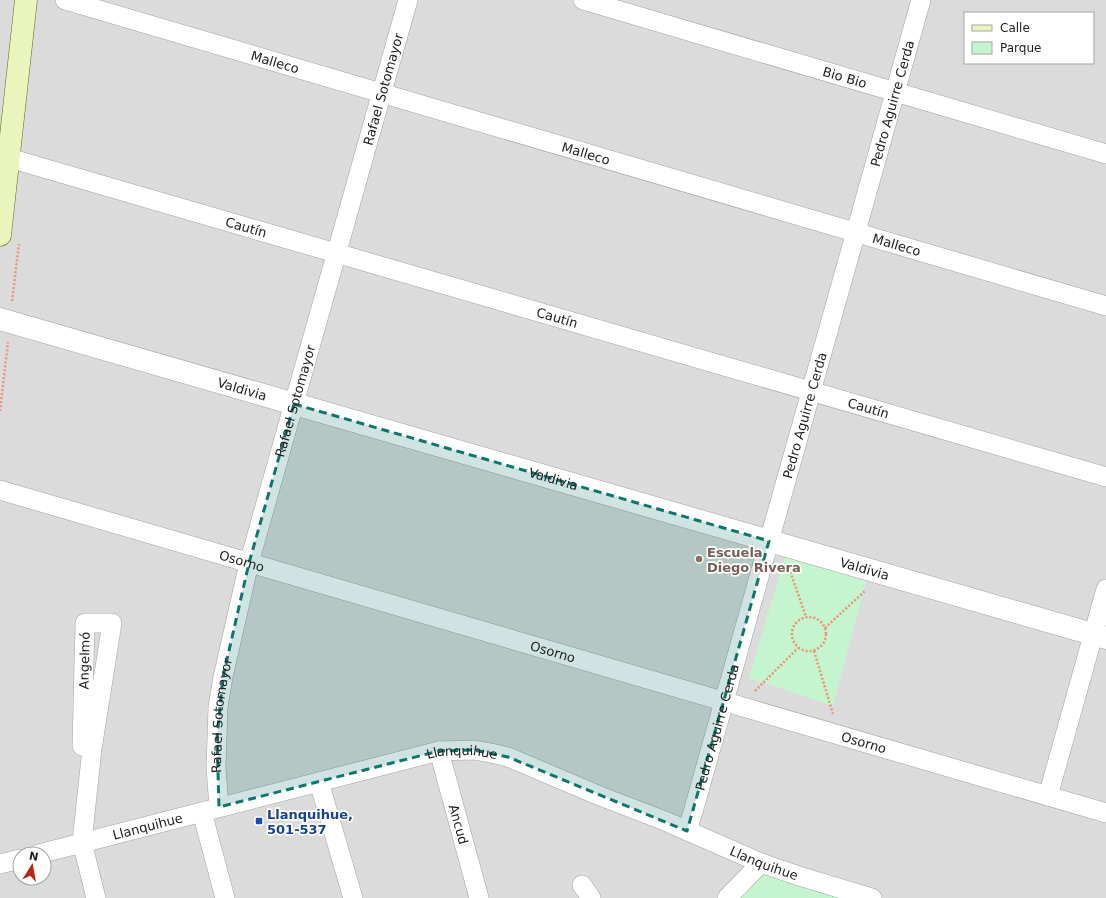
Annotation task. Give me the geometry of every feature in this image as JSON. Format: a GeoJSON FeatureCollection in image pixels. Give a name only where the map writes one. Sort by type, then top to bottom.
{"type":"FeatureCollection","features":[{"type":"Feature","properties":{"kind":"main road"},"geometry":{"type":"LineString","coordinates":[[0,235],[26,0]]}},
{"type":"Feature","properties":{"kind":"street","name":"Malleco"},"geometry":{"type":"LineString","coordinates":[[65,0],[1106,306]]}},
{"type":"Feature","properties":{"kind":"street","name":"Rafael Sotomayor"},"geometry":{"type":"LineString","coordinates":[[225,898],[211,810],[216,768],[218,707],[223,677],[249,563],[408,0]]}},
{"type":"Feature","properties":{"kind":"street","name":"Bio Bio"},"geometry":{"type":"LineString","coordinates":[[583,0],[1106,154]]}},
{"type":"Feature","properties":{"kind":"street","name":"Pedro Aguirre Cerda"},"geometry":{"type":"LineString","coordinates":[[687,831],[732,704],[775,542],[811,392],[921,0]]}},
{"type":"Feature","properties":{"kind":"street","name":"Cautín"},"geometry":{"type":"LineString","coordinates":[[8,158],[1106,477]]}},
{"type":"Feature","properties":{"kind":"street","name":"Valdivia"},"geometry":{"type":"LineString","coordinates":[[0,319],[1100,636]]}},
{"type":"Feature","properties":{"kind":"street","name":"Osorno"},"geometry":{"type":"LineString","coordinates":[[0,490],[1106,813]]}},
{"type":"Feature","properties":{"kind":"street"},"geometry":{"type":"LineString","coordinates":[[1048,796],[1100,636],[1106,589]]}},
{"type":"Feature","properties":{"kind":"street","name":"Angelmó"},"geometry":{"type":"LineString","coordinates":[[82,842],[92,748],[112,623],[85,623],[82,746],[92,748]]}},
{"type":"Feature","properties":{"kind":"street","name":"Llanquihue"},"geometry":{"type":"LineString","coordinates":[[52,850],[440,751],[474,750],[491,752],[508,757],[760,863],[872,898]]}},
{"type":"Feature","properties":{"kind":"street","name":"Ancud"},"geometry":{"type":"LineString","coordinates":[[440,751],[478,898]]}},
{"type":"Feature","properties":{"kind":"street"},"geometry":{"type":"LineString","coordinates":[[320,782],[353,898]]}},
{"type":"Feature","properties":{"kind":"street"},"geometry":{"type":"LineString","coordinates":[[82,842],[96,898]]}},
{"type":"Feature","properties":{"kind":"street"},"geometry":{"type":"LineString","coordinates":[[0,864],[12,861]]}},
{"type":"Feature","properties":{"kind":"street"},"geometry":{"type":"LineString","coordinates":[[728,898],[760,863]]}},
{"type":"Feature","properties":{"kind":"path"},"geometry":{"type":"LineString","coordinates":[[775,542],[806,617]]}},
{"type":"Feature","properties":{"kind":"path"},"geometry":{"type":"LineString","coordinates":[[825,628],[883,574]]}},
{"type":"Feature","properties":{"kind":"path"},"geometry":{"type":"LineString","coordinates":[[806,617],[817,619],[822,622],[825,628],[826,639],[823,644],[814,651],[803,651],[798,648],[792,638],[792,627],[800,618],[806,617]]}},
{"type":"Feature","properties":{"kind":"path"},"geometry":{"type":"LineString","coordinates":[[732,704],[798,648]]}},
{"type":"Feature","properties":{"kind":"path"},"geometry":{"type":"LineString","coordinates":[[814,651],[839,735]]}},
{"type":"Feature","properties":{"kind":"highlighted area"},"geometry":{"type":"Polygon","coordinates":[[[294,404],[769,541],[687,831],[508,757],[474,750],[439,751],[219,807],[217,738],[223,677],[249,563],[294,404]]]}},
{"type":"Feature","properties":{"kind":"shaded area"},"geometry":{"type":"Polygon","coordinates":[[[0,0],[1106,0],[1106,898],[0,898],[0,0]]]}},
{"type":"Feature","properties":{"kind":"green space"},"geometry":{"type":"Polygon","coordinates":[[[785,557],[866,581],[833,706],[749,678],[785,557]]]}},
{"type":"Feature","properties":{"kind":"green space"},"geometry":{"type":"Polygon","coordinates":[[[762,868],[857,898],[733,898],[762,868]]]}},
{"type":"Feature","properties":{"kind":"place","name":"Escuela Diego Rivera"},"geometry":{"type":"Point","coordinates":[699,559]}},
{"type":"Feature","properties":{"kind":"place","name":"Llanquihue, 501-537"},"geometry":{"type":"Point","coordinates":[259,821]}}]}
